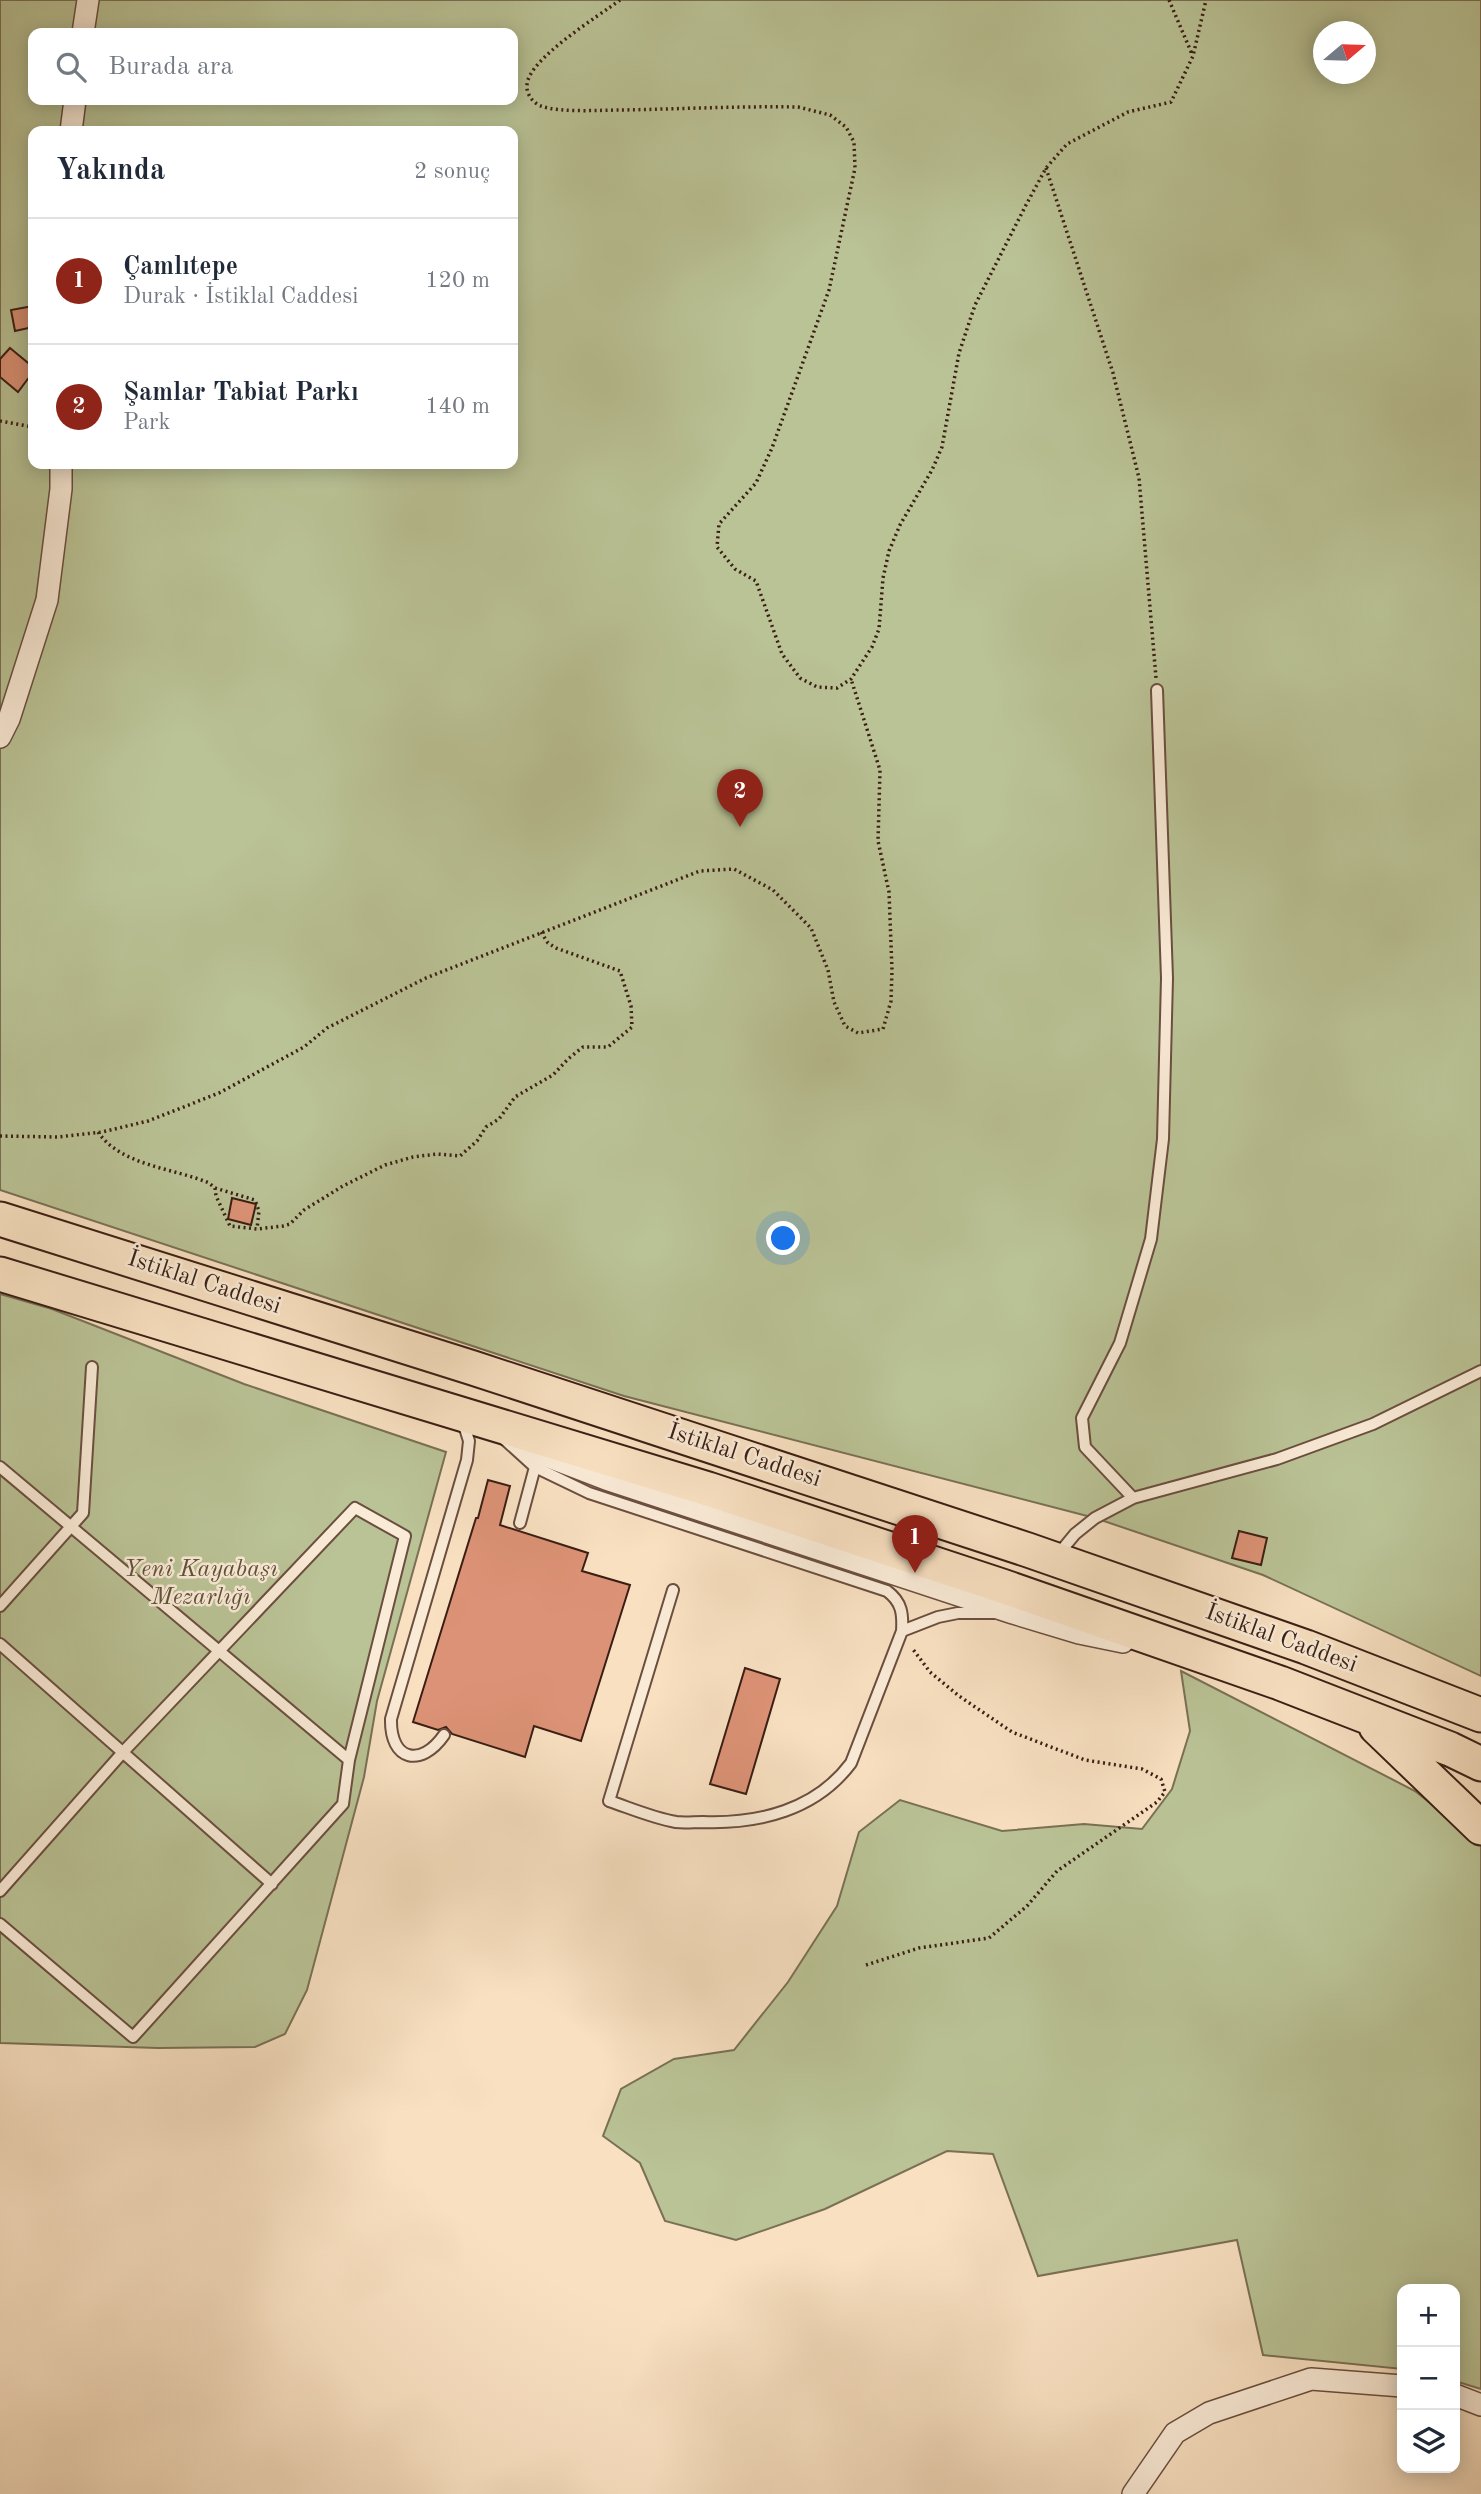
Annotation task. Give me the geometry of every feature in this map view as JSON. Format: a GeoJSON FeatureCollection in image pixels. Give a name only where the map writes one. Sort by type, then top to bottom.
{"type":"FeatureCollection","features":[{"type":"Feature","properties":{"kind":"main road","name":"İstiklal Caddesi"},"geometry":{"type":"LineString","coordinates":[[0,1219],[499,1376],[1055,1559],[1306,1647],[1481,1715]]}},
{"type":"Feature","properties":{"kind":"main road","name":"İstiklal Caddesi"},"geometry":{"type":"LineString","coordinates":[[0,1274],[708,1489],[1015,1591],[1211,1660],[1450,1749],[1481,1764]]}},
{"type":"Feature","properties":{"kind":"main road"},"geometry":{"type":"LineString","coordinates":[[1364,1716],[1481,1828]]}},
{"type":"Feature","properties":{"kind":"street"},"geometry":{"type":"LineString","coordinates":[[84,28],[88,0]]}},
{"type":"Feature","properties":{"kind":"street"},"geometry":{"type":"LineString","coordinates":[[72,126],[74,105]]}},
{"type":"Feature","properties":{"kind":"street"},"geometry":{"type":"LineString","coordinates":[[0,737],[9,719],[47,600],[61,489],[61,469]]}},
{"type":"Feature","properties":{"kind":"street"},"geometry":{"type":"LineString","coordinates":[[457,1413],[503,1438],[606,1479],[1013,1613],[1079,1633],[1211,1660]]}},
{"type":"Feature","properties":{"kind":"street"},"geometry":{"type":"LineString","coordinates":[[1133,2494],[1175,2432],[1209,2413],[1311,2379],[1397,2386]]}},
{"type":"Feature","properties":{"kind":"street"},"geometry":{"type":"LineString","coordinates":[[1460,2397],[1481,2405]]}},
{"type":"Feature","properties":{"kind":"lane"},"geometry":{"type":"LineString","coordinates":[[1133,1498],[1085,1447],[1082,1418],[1120,1343],[1152,1239],[1163,1139],[1167,978],[1157,690]]}},
{"type":"Feature","properties":{"kind":"lane"},"geometry":{"type":"LineString","coordinates":[[0,1606],[83,1513],[92,1367]]}},
{"type":"Feature","properties":{"kind":"lane"},"geometry":{"type":"LineString","coordinates":[[1055,1559],[1075,1534],[1095,1518],[1133,1498],[1277,1459],[1373,1424],[1481,1371]]}},
{"type":"Feature","properties":{"kind":"lane"},"geometry":{"type":"LineString","coordinates":[[444,1735],[436,1746],[422,1754],[414,1756],[402,1753],[395,1746],[391,1735],[391,1719],[467,1460],[469,1441],[465,1425],[457,1413]]}},
{"type":"Feature","properties":{"kind":"lane"},"geometry":{"type":"LineString","coordinates":[[503,1438],[535,1467],[589,1493],[887,1591],[895,1598],[902,1609],[902,1631],[851,1763],[841,1776],[816,1796],[794,1808],[766,1818],[719,1823],[676,1822],[609,1801],[673,1590]]}},
{"type":"Feature","properties":{"kind":"lane"},"geometry":{"type":"LineString","coordinates":[[0,1467],[349,1760]]}},
{"type":"Feature","properties":{"kind":"lane"},"geometry":{"type":"LineString","coordinates":[[520,1523],[535,1467]]}},
{"type":"Feature","properties":{"kind":"lane"},"geometry":{"type":"LineString","coordinates":[[0,1891],[124,1751],[355,1508],[405,1536],[349,1760],[343,1804],[133,2037],[0,1924]]}},
{"type":"Feature","properties":{"kind":"lane"},"geometry":{"type":"LineString","coordinates":[[902,1631],[938,1617],[958,1613],[1013,1613]]}},
{"type":"Feature","properties":{"kind":"lane"},"geometry":{"type":"LineString","coordinates":[[0,1644],[124,1751],[272,1885]]}},
{"type":"Feature","properties":{"kind":"path"},"geometry":{"type":"LineString","coordinates":[[620,0],[565,39],[541,61],[530,74],[527,86],[530,98],[541,106],[581,110],[798,107],[830,114],[846,127],[855,142],[855,169],[829,290],[772,448],[756,483],[719,524],[717,547],[735,569],[756,581],[782,654],[800,677],[817,687],[837,688],[851,679],[872,646],[879,629],[883,578],[889,551],[942,447],[959,352],[975,305],[1046,168],[1067,144],[1128,111],[1171,102],[1193,56],[1206,0]]}},
{"type":"Feature","properties":{"kind":"path"},"geometry":{"type":"LineString","coordinates":[[1169,0],[1193,56]]}},
{"type":"Feature","properties":{"kind":"path"},"geometry":{"type":"LineString","coordinates":[[1046,168],[1113,373],[1139,478],[1157,690]]}},
{"type":"Feature","properties":{"kind":"path"},"geometry":{"type":"LineString","coordinates":[[0,421],[28,426]]}},
{"type":"Feature","properties":{"kind":"path"},"geometry":{"type":"LineString","coordinates":[[0,1136],[58,1137],[148,1121],[219,1093],[304,1047],[327,1028],[426,978],[700,871],[734,869],[774,890],[811,928],[828,970],[834,1002],[845,1026],[858,1033],[883,1030],[891,1001],[892,970],[889,892],[878,841],[880,771],[851,679]]}},
{"type":"Feature","properties":{"kind":"path"},"geometry":{"type":"LineString","coordinates":[[215,1188],[230,1226],[257,1229],[290,1224],[304,1210],[343,1186],[396,1161],[437,1154],[460,1156],[477,1141],[486,1127],[499,1119],[515,1097],[553,1075],[583,1047],[608,1047],[632,1027],[631,1006],[620,971],[556,948],[548,943],[541,932]]}},
{"type":"Feature","properties":{"kind":"path"},"geometry":{"type":"LineString","coordinates":[[98,1132],[110,1147],[134,1160],[198,1178],[215,1188],[255,1200],[258,1211],[257,1229]]}},
{"type":"Feature","properties":{"kind":"path"},"geometry":{"type":"LineString","coordinates":[[866,1965],[919,1948],[989,1938],[1027,1906],[1057,1871],[1157,1802],[1164,1792],[1161,1779],[1142,1769],[1085,1760],[1012,1732],[959,1696],[930,1672],[902,1631]]}},
{"type":"Feature","properties":{"kind":"green space"},"geometry":{"type":"Polygon","coordinates":[[[0,0],[1481,0],[1481,1676],[1263,1575],[1095,1518],[624,1396],[0,1190],[0,0]]]}},
{"type":"Feature","properties":{"kind":"green space","name":"Yeni Kayabaşı Mezarlığı"},"geometry":{"type":"Polygon","coordinates":[[[0,1294],[52,1309],[244,1384],[446,1452],[377,1701],[364,1777],[307,1990],[285,2034],[255,2047],[158,2048],[0,2043],[0,1294]]]}},
{"type":"Feature","properties":{"kind":"green space"},"geometry":{"type":"Polygon","coordinates":[[[1181,1671],[1415,1791],[1481,1843],[1481,2389],[1460,2383],[1460,2284],[1397,2284],[1397,2368],[1263,2355],[1237,2240],[1038,2276],[993,2154],[947,2151],[825,2209],[736,2240],[665,2221],[640,2163],[603,2136],[621,2089],[674,2059],[734,2050],[788,1982],[837,1906],[859,1832],[900,1800],[1002,1831],[1084,1824],[1142,1829],[1172,1789],[1190,1731],[1181,1671]]]}},
{"type":"Feature","properties":{"kind":"building"},"geometry":{"type":"Polygon","coordinates":[[[28,307],[28,328],[15,331],[11,310],[28,307]]]}},
{"type":"Feature","properties":{"kind":"building"},"geometry":{"type":"Polygon","coordinates":[[[10,348],[28,363],[28,379],[18,392],[0,377],[0,359],[10,348]]]}},
{"type":"Feature","properties":{"kind":"building"},"geometry":{"type":"Polygon","coordinates":[[[232,1198],[256,1204],[251,1225],[228,1219],[232,1198]]]}},
{"type":"Feature","properties":{"kind":"building"},"geometry":{"type":"Polygon","coordinates":[[[488,1480],[510,1486],[500,1525],[588,1553],[582,1571],[630,1585],[581,1741],[534,1726],[525,1757],[452,1734],[446,1727],[438,1730],[413,1722],[488,1480]]]}},
{"type":"Feature","properties":{"kind":"building"},"geometry":{"type":"Polygon","coordinates":[[[1239,1531],[1267,1538],[1261,1565],[1232,1558],[1239,1531]]]}},
{"type":"Feature","properties":{"kind":"building"},"geometry":{"type":"Polygon","coordinates":[[[745,1668],[780,1679],[746,1794],[710,1784],[745,1668]]]}},
{"type":"Feature","properties":{"kind":"place","name":"Şamlar Tabiat Parkı"},"geometry":{"type":"Point","coordinates":[740,827]}},
{"type":"Feature","properties":{"kind":"place","name":"Çamlıtepe"},"geometry":{"type":"Point","coordinates":[915,1573]}}]}
